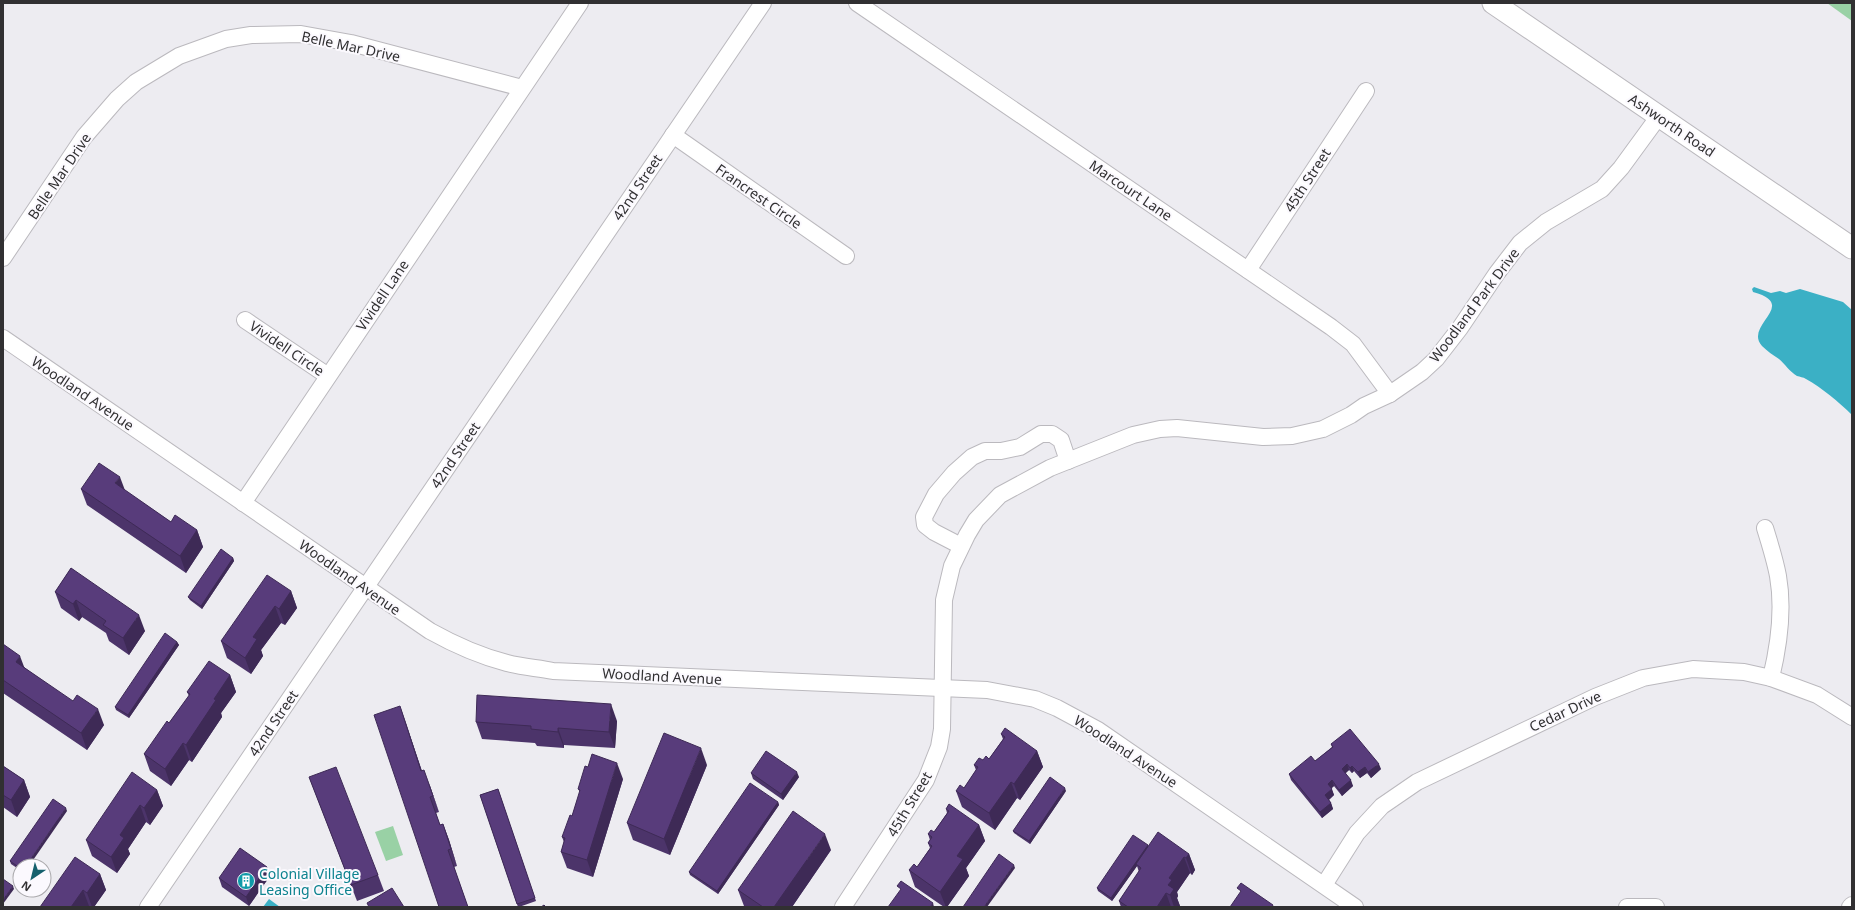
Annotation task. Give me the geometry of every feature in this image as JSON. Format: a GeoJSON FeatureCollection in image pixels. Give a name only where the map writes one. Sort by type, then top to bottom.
{"type":"FeatureCollection","features":[{"type":"Feature","properties":{"kind":"main road","name":"Ashworth Road"},"geometry":{"type":"LineString","coordinates":[[1492,3],[1852,248]]}},
{"type":"Feature","properties":{"kind":"street"},"geometry":{"type":"LineString","coordinates":[[522,88],[580,3]]}},
{"type":"Feature","properties":{"kind":"street","name":"42nd Street"},"geometry":{"type":"LineString","coordinates":[[148,907],[763,3]]}},
{"type":"Feature","properties":{"kind":"street","name":"Marcourt Lane"},"geometry":{"type":"LineString","coordinates":[[858,3],[1248,270],[1353,344],[1390,394]]}},
{"type":"Feature","properties":{"kind":"street","name":"Belle Mar Drive"},"geometry":{"type":"LineString","coordinates":[[3,258],[84,137],[117,99],[136,82],[179,56],[226,39],[251,35],[301,34],[351,43],[522,88]]}},
{"type":"Feature","properties":{"kind":"street","name":"Vividell Lane"},"geometry":{"type":"LineString","coordinates":[[243,503],[522,88]]}},
{"type":"Feature","properties":{"kind":"street","name":"45th Street"},"geometry":{"type":"LineString","coordinates":[[1248,270],[1366,91]]}},
{"type":"Feature","properties":{"kind":"street","name":"Woodland Park Drive"},"geometry":{"type":"LineString","coordinates":[[943,689],[944,600],[952,566],[961,546],[976,520],[1000,495],[1050,468],[1133,435],[1160,429],[1177,428],[1263,437],[1292,436],[1322,429],[1351,415],[1364,406],[1390,394],[1422,372],[1436,359],[1520,243],[1546,222],[1602,189],[1621,168],[1659,116]]}},
{"type":"Feature","properties":{"kind":"street","name":"Francrest Circle"},"geometry":{"type":"LineString","coordinates":[[673,135],[846,256]]}},
{"type":"Feature","properties":{"kind":"street","name":"Vividell Circle"},"geometry":{"type":"LineString","coordinates":[[245,320],[328,376]]}},
{"type":"Feature","properties":{"kind":"street","name":"Woodland Avenue"},"geometry":{"type":"LineString","coordinates":[[3,338],[365,588],[440,637],[481,656],[508,664],[553,671],[987,690],[1034,700],[1057,708],[1098,730],[1355,907]]}},
{"type":"Feature","properties":{"kind":"street"},"geometry":{"type":"LineString","coordinates":[[961,546],[934,532],[925,525],[924,516],[936,494],[954,473],[972,457],[985,451],[1001,451],[1020,447],[1041,434],[1052,434],[1060,440],[1068,461]]}},
{"type":"Feature","properties":{"kind":"street"},"geometry":{"type":"LineString","coordinates":[[1766,528],[1778,576],[1780,601],[1778,650],[1771,678]]}},
{"type":"Feature","properties":{"kind":"street","name":"Cedar Drive"},"geometry":{"type":"LineString","coordinates":[[1324,885],[1357,833],[1382,806],[1416,782],[1595,697],[1643,678],[1693,670],[1744,672],[1771,678],[1817,695],[1852,717]]}},
{"type":"Feature","properties":{"kind":"street","name":"45th Street"},"geometry":{"type":"LineString","coordinates":[[843,907],[926,780],[939,747],[942,729],[943,689]]}},
{"type":"Feature","properties":{"kind":"street"},"geometry":{"type":"LineString","coordinates":[[1627,907],[1656,907]]}},
{"type":"Feature","properties":{"kind":"green space"},"geometry":{"type":"Polygon","coordinates":[[[1827,3],[1852,3],[1852,21],[1827,3]]]}},
{"type":"Feature","properties":{"kind":"green space"},"geometry":{"type":"Polygon","coordinates":[[[393,826],[403,855],[386,861],[375,832],[393,826]]]}},
{"type":"Feature","properties":{"kind":"water"},"geometry":{"type":"Polygon","coordinates":[[[1754,287],[1771,293],[1780,291],[1786,293],[1800,289],[1843,302],[1852,310],[1852,415],[1836,400],[1818,387],[1805,378],[1794,374],[1779,359],[1762,346],[1758,338],[1759,331],[1768,316],[1772,303],[1766,297],[1753,292],[1752,289],[1754,287]]]}},
{"type":"Feature","properties":{"kind":"water"},"geometry":{"type":"Polygon","coordinates":[[[269,899],[280,907],[263,907],[269,899]]]}},
{"type":"Feature","properties":{"kind":"building"},"geometry":{"type":"Polygon","coordinates":[[[99,463],[120,477],[115,483],[171,522],[175,515],[197,530],[180,556],[81,489],[99,463]]]}},
{"type":"Feature","properties":{"kind":"building"},"geometry":{"type":"Polygon","coordinates":[[[221,549],[233,558],[201,606],[188,597],[221,549]]]}},
{"type":"Feature","properties":{"kind":"building"},"geometry":{"type":"Polygon","coordinates":[[[71,568],[139,615],[123,638],[103,625],[106,621],[76,600],[73,604],[55,592],[71,568]]]}},
{"type":"Feature","properties":{"kind":"building"},"geometry":{"type":"Polygon","coordinates":[[[267,575],[291,591],[279,609],[275,606],[253,637],[257,639],[245,658],[221,641],[267,575]]]}},
{"type":"Feature","properties":{"kind":"building"},"geometry":{"type":"Polygon","coordinates":[[[165,633],[177,642],[128,715],[115,707],[165,633]]]}},
{"type":"Feature","properties":{"kind":"building"},"geometry":{"type":"Polygon","coordinates":[[[3,644],[20,656],[16,662],[73,701],[77,695],[98,709],[81,733],[3,680],[3,644]]]}},
{"type":"Feature","properties":{"kind":"building"},"geometry":{"type":"Polygon","coordinates":[[[209,661],[230,675],[214,699],[216,700],[186,745],[183,743],[165,769],[144,754],[167,721],[169,723],[190,694],[187,692],[209,661]]]}},
{"type":"Feature","properties":{"kind":"building"},"geometry":{"type":"Polygon","coordinates":[[[477,695],[611,704],[609,732],[558,728],[558,732],[531,729],[531,726],[476,722],[477,695]]]}},
{"type":"Feature","properties":{"kind":"building"},"geometry":{"type":"Polygon","coordinates":[[[400,706],[421,771],[424,770],[433,796],[430,797],[440,825],[443,824],[451,849],[448,850],[468,907],[439,907],[374,715],[400,706]]]}},
{"type":"Feature","properties":{"kind":"building"},"geometry":{"type":"Polygon","coordinates":[[[1005,728],[1037,751],[1014,784],[1011,782],[989,813],[956,791],[960,785],[964,788],[978,767],[974,765],[979,758],[983,760],[986,756],[989,759],[1005,737],[1001,734],[1005,728]]]}},
{"type":"Feature","properties":{"kind":"building"},"geometry":{"type":"Polygon","coordinates":[[[1350,729],[1379,764],[1368,772],[1365,767],[1358,772],[1352,766],[1350,768],[1347,764],[1342,769],[1351,780],[1339,790],[1332,780],[1328,784],[1332,789],[1325,795],[1331,803],[1320,812],[1289,774],[1311,756],[1315,761],[1333,747],[1331,744],[1350,729]]]}},
{"type":"Feature","properties":{"kind":"building"},"geometry":{"type":"Polygon","coordinates":[[[664,733],[701,748],[664,839],[627,823],[664,733]]]}},
{"type":"Feature","properties":{"kind":"building"},"geometry":{"type":"Polygon","coordinates":[[[766,751],[797,772],[781,794],[751,773],[766,751]]]}},
{"type":"Feature","properties":{"kind":"building"},"geometry":{"type":"Polygon","coordinates":[[[592,754],[617,763],[587,860],[561,852],[565,838],[562,837],[570,815],[572,816],[580,790],[578,789],[585,766],[588,767],[592,754]]]}},
{"type":"Feature","properties":{"kind":"building"},"geometry":{"type":"Polygon","coordinates":[[[3,766],[24,780],[11,800],[3,795],[3,766]]]}},
{"type":"Feature","properties":{"kind":"building"},"geometry":{"type":"Polygon","coordinates":[[[336,767],[378,875],[351,885],[309,777],[336,767]]]}},
{"type":"Feature","properties":{"kind":"building"},"geometry":{"type":"Polygon","coordinates":[[[132,772],[157,790],[144,808],[140,805],[120,835],[124,838],[111,857],[86,840],[132,772]]]}},
{"type":"Feature","properties":{"kind":"building"},"geometry":{"type":"Polygon","coordinates":[[[1050,777],[1065,788],[1029,841],[1013,831],[1050,777]]]}},
{"type":"Feature","properties":{"kind":"building"},"geometry":{"type":"Polygon","coordinates":[[[750,783],[778,802],[717,891],[689,872],[750,783]]]}},
{"type":"Feature","properties":{"kind":"building"},"geometry":{"type":"Polygon","coordinates":[[[498,789],[535,898],[517,904],[480,795],[498,789]]]}},
{"type":"Feature","properties":{"kind":"building"},"geometry":{"type":"Polygon","coordinates":[[[53,799],[66,808],[32,858],[12,858],[53,799]]]}},
{"type":"Feature","properties":{"kind":"building"},"geometry":{"type":"Polygon","coordinates":[[[949,804],[979,825],[957,856],[963,859],[940,892],[909,870],[914,864],[917,867],[932,846],[928,843],[932,837],[928,834],[931,830],[934,832],[949,811],[946,809],[949,804]]]}},
{"type":"Feature","properties":{"kind":"building"},"geometry":{"type":"Polygon","coordinates":[[[793,811],[825,834],[774,907],[763,907],[738,890],[793,811]]]}},
{"type":"Feature","properties":{"kind":"building"},"geometry":{"type":"Polygon","coordinates":[[[1158,832],[1189,854],[1186,858],[1184,857],[1169,878],[1172,880],[1168,885],[1174,889],[1170,895],[1166,893],[1157,907],[1128,907],[1119,901],[1141,868],[1136,864],[1158,832]]]}},
{"type":"Feature","properties":{"kind":"building"},"geometry":{"type":"Polygon","coordinates":[[[1133,835],[1148,845],[1111,898],[1097,888],[1133,835]]]}},
{"type":"Feature","properties":{"kind":"building","name":"Colonial Village Leasing Office"},"geometry":{"type":"Polygon","coordinates":[[[240,848],[267,867],[246,897],[219,878],[240,848]]]}},
{"type":"Feature","properties":{"kind":"building"},"geometry":{"type":"Polygon","coordinates":[[[999,854],[1014,865],[984,907],[963,907],[999,854]]]}},
{"type":"Feature","properties":{"kind":"building"},"geometry":{"type":"Polygon","coordinates":[[[75,857],[100,874],[87,893],[83,890],[71,907],[40,907],[46,898],[52,898],[52,890],[75,857]]]}},
{"type":"Feature","properties":{"kind":"building"},"geometry":{"type":"Polygon","coordinates":[[[3,879],[12,885],[12,887],[3,900],[3,879]]]}},
{"type":"Feature","properties":{"kind":"building"},"geometry":{"type":"Polygon","coordinates":[[[901,881],[933,903],[930,907],[888,907],[901,889],[897,886],[901,881]]]}},
{"type":"Feature","properties":{"kind":"building"},"geometry":{"type":"Polygon","coordinates":[[[1241,883],[1273,905],[1272,907],[1230,907],[1241,891],[1237,888],[1241,883]]]}},
{"type":"Feature","properties":{"kind":"building"},"geometry":{"type":"Polygon","coordinates":[[[392,888],[404,907],[369,907],[367,903],[392,888]]]}},
{"type":"Feature","properties":{"kind":"place","name":"Colonial Village Leasing Office"},"geometry":{"type":"Point","coordinates":[246,881]}}]}
